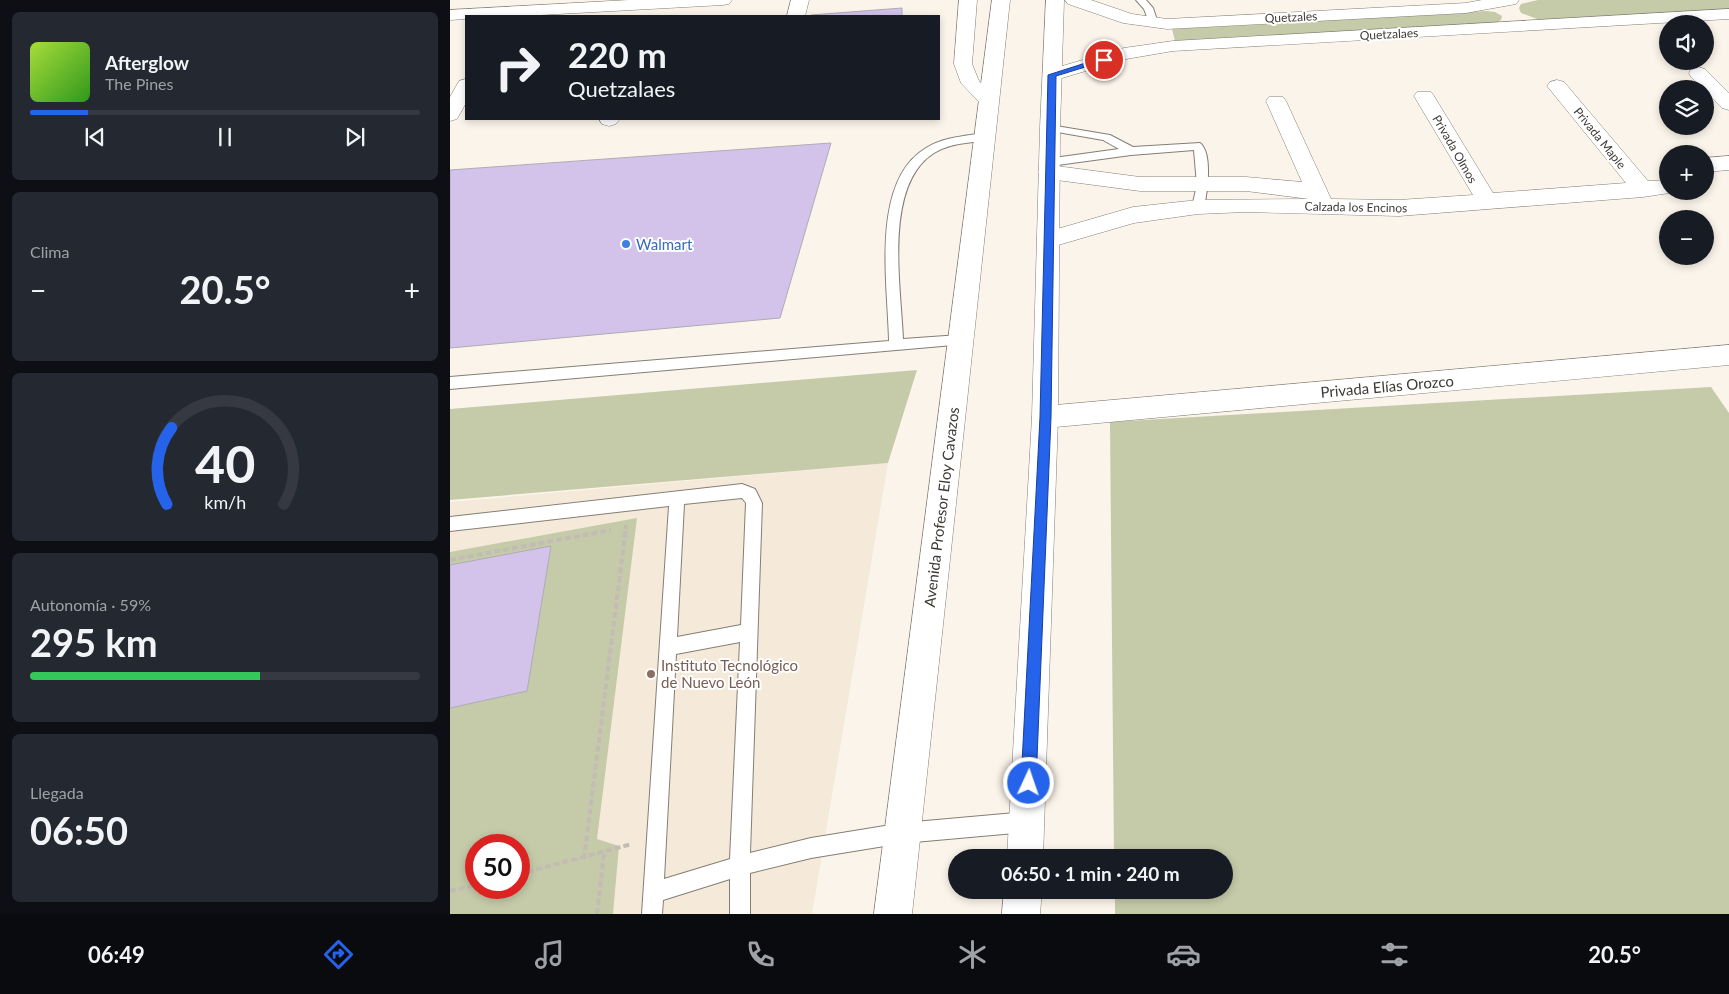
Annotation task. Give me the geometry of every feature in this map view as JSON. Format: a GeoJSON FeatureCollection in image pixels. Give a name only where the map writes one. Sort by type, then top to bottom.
{"type":"FeatureCollection","features":[{"type":"Feature","properties":{"kind":"street"},"geometry":{"type":"LineString","coordinates":[[450,15],[505,14],[556,5],[653,10],[698,1],[723,0]]}},
{"type":"Feature","properties":{"kind":"street"},"geometry":{"type":"LineString","coordinates":[[796,15],[800,0]]}},
{"type":"Feature","properties":{"kind":"street"},"geometry":{"type":"LineString","coordinates":[[968,0],[963,64],[970,82],[989,101]]}},
{"type":"Feature","properties":{"kind":"street","name":"Avenida Profesor Eloy Cavazos"},"geometry":{"type":"LineString","coordinates":[[894,914],[1001,0]]}},
{"type":"Feature","properties":{"kind":"street"},"geometry":{"type":"LineString","coordinates":[[1026,849],[1045,417],[1050,128],[1055,0]]}},
{"type":"Feature","properties":{"kind":"street"},"geometry":{"type":"LineString","coordinates":[[1236,0],[1244,20]]}},
{"type":"Feature","properties":{"kind":"street"},"geometry":{"type":"LineString","coordinates":[[1506,0],[1522,26]]}},
{"type":"Feature","properties":{"kind":"street","name":"Quetzales"},"geometry":{"type":"LineString","coordinates":[[1082,1],[1129,19],[1153,23],[1244,20],[1370,6],[1474,7],[1506,0]]}},
{"type":"Feature","properties":{"kind":"street","name":"Quetzalaes"},"geometry":{"type":"LineString","coordinates":[[1052,75],[1124,54],[1168,46],[1729,14]]}},
{"type":"Feature","properties":{"kind":"street"},"geometry":{"type":"LineString","coordinates":[[1698,73],[1729,104]]}},
{"type":"Feature","properties":{"kind":"street","name":"Privada Maple"},"geometry":{"type":"LineString","coordinates":[[1557,86],[1636,182]]}},
{"type":"Feature","properties":{"kind":"street"},"geometry":{"type":"LineString","coordinates":[[450,115],[465,87]]}},
{"type":"Feature","properties":{"kind":"street","name":"Privada Olmos"},"geometry":{"type":"LineString","coordinates":[[1424,96],[1482,194]]}},
{"type":"Feature","properties":{"kind":"street"},"geometry":{"type":"LineString","coordinates":[[1276,101],[1321,199]]}},
{"type":"Feature","properties":{"kind":"street"},"geometry":{"type":"LineString","coordinates":[[1714,164],[1729,163]]}},
{"type":"Feature","properties":{"kind":"street","name":"Calzada los Encinos"},"geometry":{"type":"LineString","coordinates":[[1050,167],[1140,184],[1246,184],[1321,199],[1399,208],[1482,194],[1636,182],[1659,186]]}},
{"type":"Feature","properties":{"kind":"street","name":"Calzada los Encinos"},"geometry":{"type":"LineString","coordinates":[[1636,182],[1659,173]]}},
{"type":"Feature","properties":{"kind":"street"},"geometry":{"type":"LineString","coordinates":[[1714,182],[1729,181]]}},
{"type":"Feature","properties":{"kind":"street","name":"Calzada los Encinos"},"geometry":{"type":"LineString","coordinates":[[1048,240],[1133,215],[1198,207],[1321,199]]}},
{"type":"Feature","properties":{"kind":"street","name":"Privada Elías Orozco"},"geometry":{"type":"LineString","coordinates":[[1045,417],[1729,355]]}},
{"type":"Feature","properties":{"kind":"street"},"geometry":{"type":"LineString","coordinates":[[1021,914],[1022,899]]}},
{"type":"Feature","properties":{"kind":"lane"},"geometry":{"type":"LineString","coordinates":[[1141,0],[1148,8],[1153,23]]}},
{"type":"Feature","properties":{"kind":"lane"},"geometry":{"type":"LineString","coordinates":[[1050,128],[1106,137],[1131,151]]}},
{"type":"Feature","properties":{"kind":"lane"},"geometry":{"type":"LineString","coordinates":[[896,345],[892,221],[903,181],[919,156],[932,147],[955,139],[985,136]]}},
{"type":"Feature","properties":{"kind":"lane"},"geometry":{"type":"LineString","coordinates":[[1050,167],[1131,151],[1196,146],[1198,148],[1203,185],[1198,207]]}},
{"type":"Feature","properties":{"kind":"lane"},"geometry":{"type":"LineString","coordinates":[[450,383],[960,340]]}},
{"type":"Feature","properties":{"kind":"lane"},"geometry":{"type":"LineString","coordinates":[[450,524],[676,497],[742,491],[750,494],[754,503],[740,866],[740,914]]}},
{"type":"Feature","properties":{"kind":"lane"},"geometry":{"type":"LineString","coordinates":[[652,914],[676,497]]}},
{"type":"Feature","properties":{"kind":"lane"},"geometry":{"type":"LineString","coordinates":[[668,648],[749,632]]}},
{"type":"Feature","properties":{"kind":"lane"},"geometry":{"type":"LineString","coordinates":[[654,893],[740,866],[811,848],[903,832],[1027,822]]}},
{"type":"Feature","properties":{"kind":"path"},"geometry":{"type":"LineString","coordinates":[[450,560],[626,527],[584,859]]}},
{"type":"Feature","properties":{"kind":"path"},"geometry":{"type":"LineString","coordinates":[[530,871],[604,853],[597,914]]}},
{"type":"Feature","properties":{"kind":"path"},"geometry":{"type":"LineString","coordinates":[[450,891],[465,888]]}},
{"type":"Feature","properties":{"kind":"shaded area","name":"Instituto Tecnológico de Nuevo León"},"geometry":{"type":"Polygon","coordinates":[[[888,463],[812,914],[450,914],[450,502],[888,463]]]}},
{"type":"Feature","properties":{"kind":"green space"},"geometry":{"type":"Polygon","coordinates":[[[1538,0],[1729,0],[1729,9],[1540,20],[1521,13],[1519,8],[1521,4],[1538,0]]]}},
{"type":"Feature","properties":{"kind":"green space"},"geometry":{"type":"Polygon","coordinates":[[[1495,12],[1502,16],[1501,20],[1496,23],[1175,41],[1172,29],[1495,12]]]}},
{"type":"Feature","properties":{"kind":"green space"},"geometry":{"type":"Polygon","coordinates":[[[917,370],[888,463],[450,500],[450,409],[917,370]]]}},
{"type":"Feature","properties":{"kind":"green space"},"geometry":{"type":"Polygon","coordinates":[[[1711,387],[1729,413],[1729,914],[1115,914],[1115,899],[1233,899],[1233,849],[1114,849],[1110,422],[1711,387]]]}},
{"type":"Feature","properties":{"kind":"green space"},"geometry":{"type":"Polygon","coordinates":[[[637,518],[597,839],[619,846],[613,914],[450,914],[450,552],[637,518]]]}},
{"type":"Feature","properties":{"kind":"building"},"geometry":{"type":"Polygon","coordinates":[[[902,8],[902,15],[811,15],[902,8]]]}},
{"type":"Feature","properties":{"kind":"building","name":"Walmart"},"geometry":{"type":"Polygon","coordinates":[[[831,143],[780,318],[450,348],[450,170],[831,143]]]}},
{"type":"Feature","properties":{"kind":"building"},"geometry":{"type":"Polygon","coordinates":[[[551,546],[527,691],[450,708],[450,565],[551,546]]]}},
{"type":"Feature","properties":{"kind":"place","name":"Walmart"},"geometry":{"type":"Point","coordinates":[626,244]}},
{"type":"Feature","properties":{"kind":"place","name":"Instituto Tecnológico de Nuevo León"},"geometry":{"type":"Point","coordinates":[651,674]}},
{"type":"Feature","properties":{"kind":"route"},"geometry":{"type":"LineString","coordinates":[[1029,783],[1045,417],[1052,75],[1104,60]]}}]}
